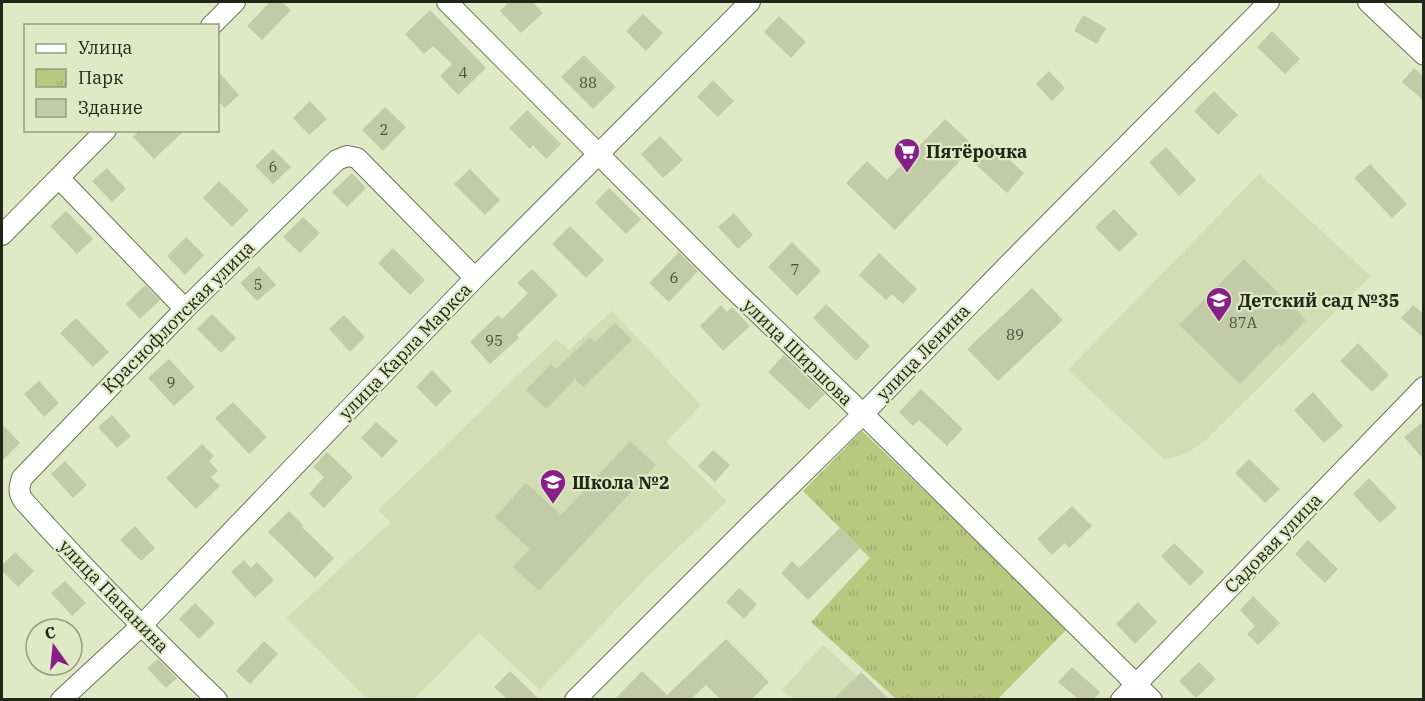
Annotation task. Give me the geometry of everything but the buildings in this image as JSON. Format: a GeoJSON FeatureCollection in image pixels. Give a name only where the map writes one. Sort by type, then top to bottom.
{"type":"FeatureCollection","features":[{"type":"Feature","properties":{"kind":"street"},"geometry":{"type":"LineString","coordinates":[[213,24],[235,2]]}},
{"type":"Feature","properties":{"kind":"street","name":"улица Ширшова"},"geometry":{"type":"LineString","coordinates":[[447,2],[727,284],[863,414],[1152,699]]}},
{"type":"Feature","properties":{"kind":"street","name":"улица Карла Маркса"},"geometry":{"type":"LineString","coordinates":[[61,699],[141,626],[476,278],[750,2]]}},
{"type":"Feature","properties":{"kind":"street","name":"улица Ленина"},"geometry":{"type":"LineString","coordinates":[[575,699],[863,414],[1269,2]]}},
{"type":"Feature","properties":{"kind":"street"},"geometry":{"type":"LineString","coordinates":[[1368,2],[1424,55]]}},
{"type":"Feature","properties":{"kind":"street"},"geometry":{"type":"LineString","coordinates":[[2,235],[104,132]]}},
{"type":"Feature","properties":{"kind":"street","name":"Краснофлотская улица"},"geometry":{"type":"LineString","coordinates":[[19,488],[22,478],[32,467],[184,309],[337,160],[347,156],[357,158],[476,278]]}},
{"type":"Feature","properties":{"kind":"street"},"geometry":{"type":"LineString","coordinates":[[58,178],[184,309]]}},
{"type":"Feature","properties":{"kind":"street","name":"Садовая улица"},"geometry":{"type":"LineString","coordinates":[[1121,699],[1424,387]]}},
{"type":"Feature","properties":{"kind":"street","name":"улица Папанина"},"geometry":{"type":"LineString","coordinates":[[19,488],[23,500],[60,543],[217,699]]}},
{"type":"Feature","properties":{"kind":"shaded area","name":"Детский сад №35"},"geometry":{"type":"Polygon","coordinates":[[[1259,174],[1371,276],[1204,442],[1185,454],[1165,460],[1068,370],[1259,174]]]}},
{"type":"Feature","properties":{"kind":"shaded area","name":"Школа №2"},"geometry":{"type":"Polygon","coordinates":[[[612,311],[701,405],[666,442],[727,501],[646,578],[540,690],[479,633],[414,699],[368,699],[286,618],[391,522],[378,510],[556,339],[569,350],[612,311]]]}},
{"type":"Feature","properties":{"kind":"shaded area"},"geometry":{"type":"Polygon","coordinates":[[[823,645],[883,699],[794,699],[782,690],[823,645]]]}},
{"type":"Feature","properties":{"kind":"green space"},"geometry":{"type":"Polygon","coordinates":[[[862,431],[1068,628],[998,699],[896,699],[811,622],[870,558],[803,491],[862,431]]]}},
{"type":"Feature","properties":{"kind":"place","name":"Пятёрочка"},"geometry":{"type":"Point","coordinates":[907,174]}},
{"type":"Feature","properties":{"kind":"place","name":"Детский сад №35"},"geometry":{"type":"Point","coordinates":[1219,323]}},
{"type":"Feature","properties":{"kind":"place","name":"Школа №2"},"geometry":{"type":"Point","coordinates":[553,505]}}]}
